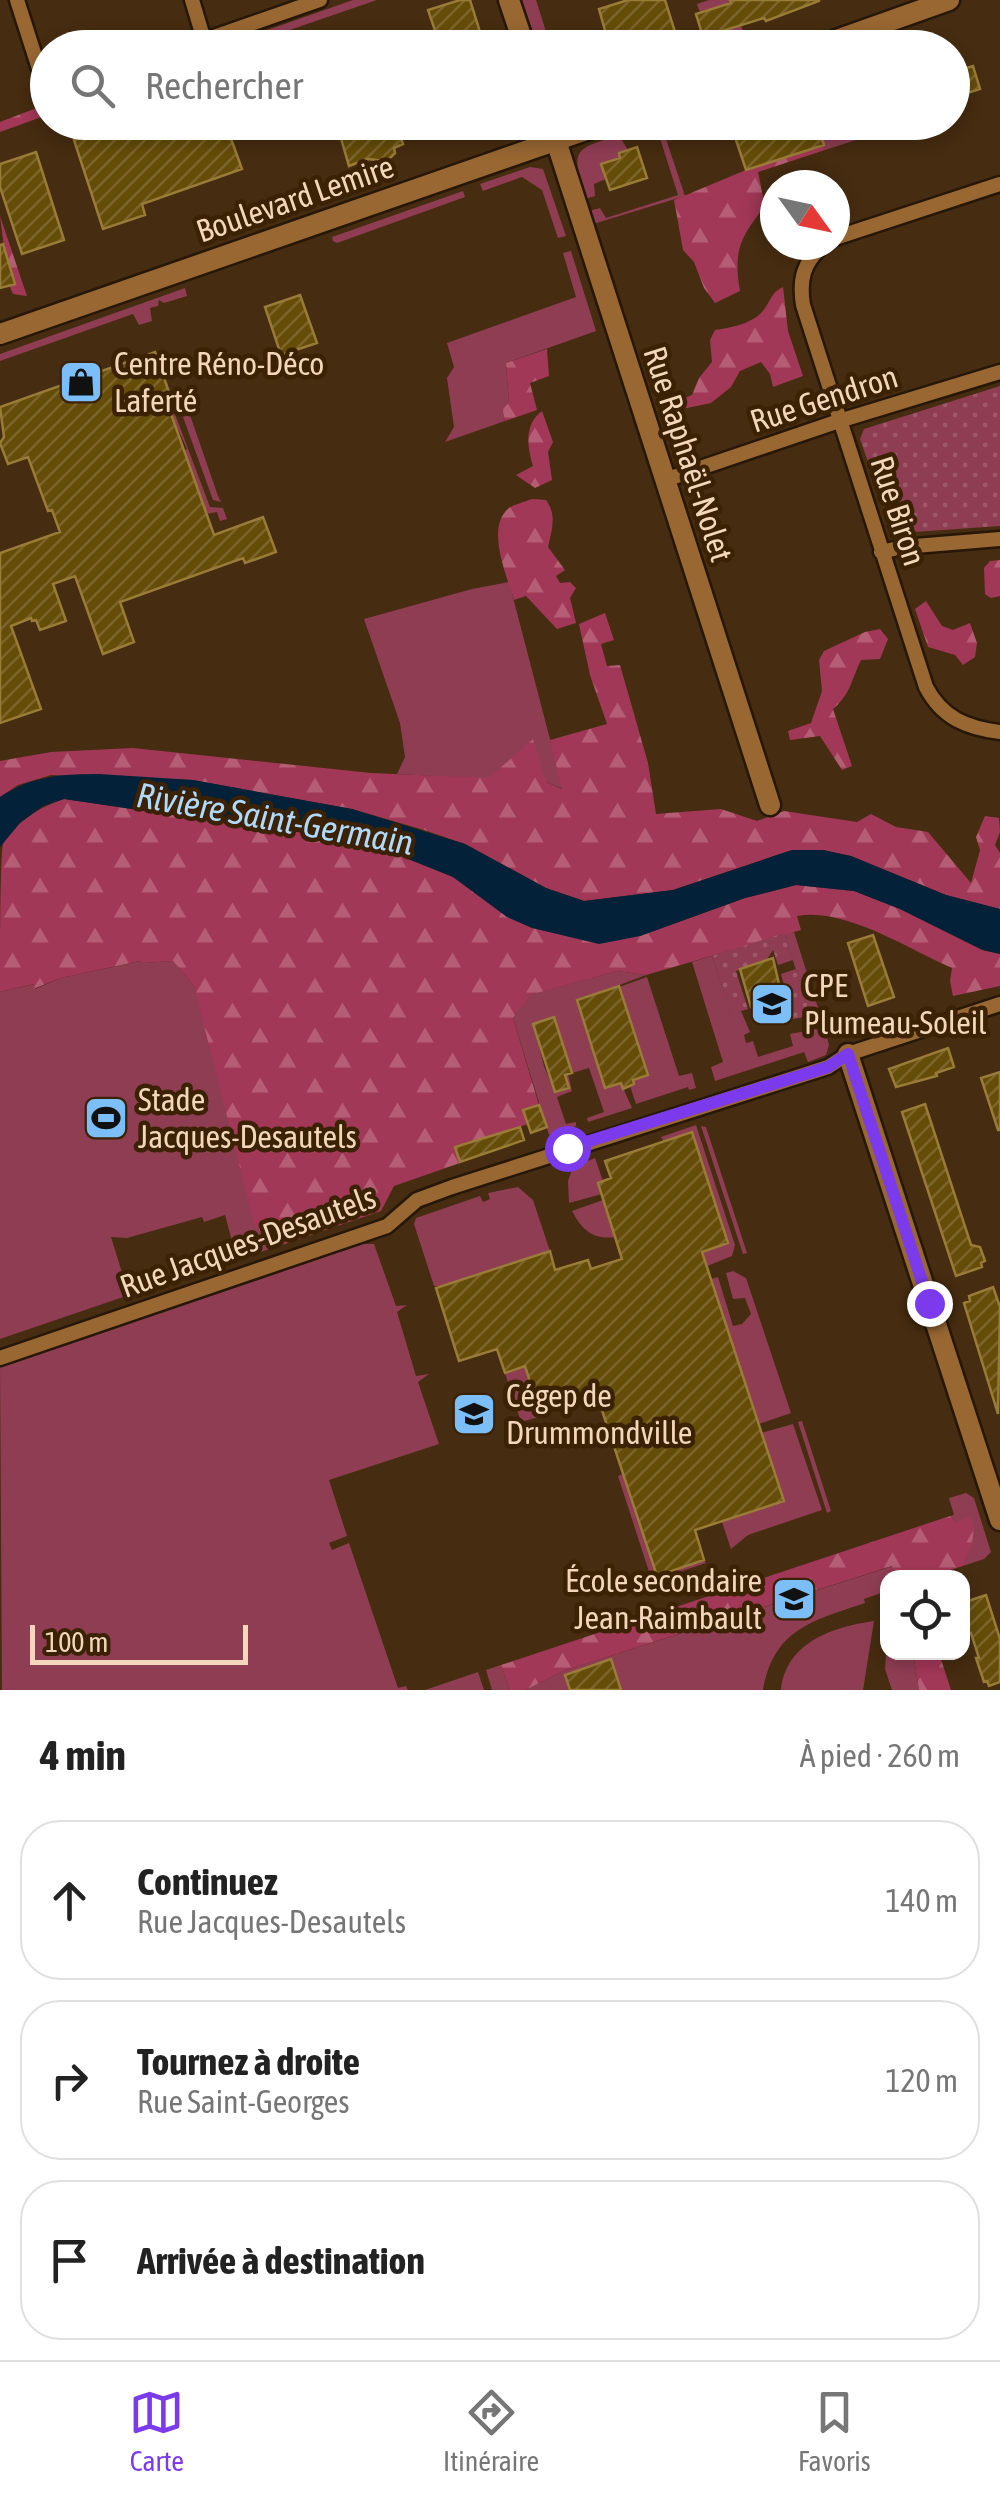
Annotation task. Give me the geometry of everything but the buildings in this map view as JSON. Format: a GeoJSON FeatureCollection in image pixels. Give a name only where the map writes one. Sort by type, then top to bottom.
{"type":"FeatureCollection","features":[{"type":"Feature","properties":{"kind":"street"},"geometry":{"type":"LineString","coordinates":[[18,0],[30,39]]}},
{"type":"Feature","properties":{"kind":"street"},"geometry":{"type":"LineString","coordinates":[[192,0],[201,30]]}},
{"type":"Feature","properties":{"kind":"street"},"geometry":{"type":"LineString","coordinates":[[233,30],[320,0]]}},
{"type":"Feature","properties":{"kind":"street"},"geometry":{"type":"LineString","coordinates":[[509,0],[519,30]]}},
{"type":"Feature","properties":{"kind":"street"},"geometry":{"type":"LineString","coordinates":[[865,30],[950,0]]}},
{"type":"Feature","properties":{"kind":"street","name":"Boulevard Lemire"},"geometry":{"type":"LineString","coordinates":[[0,334],[531,140]]}},
{"type":"Feature","properties":{"kind":"street","name":"Rue Raphaël-Nolet"},"geometry":{"type":"LineString","coordinates":[[556,140],[770,805]]}},
{"type":"Feature","properties":{"kind":"street"},"geometry":{"type":"LineString","coordinates":[[850,233],[1000,184]]}},
{"type":"Feature","properties":{"kind":"street","name":"Rue Biron"},"geometry":{"type":"LineString","coordinates":[[811,260],[801,282],[803,305],[931,697],[946,714],[965,725],[1000,732]]}},
{"type":"Feature","properties":{"kind":"street","name":"Rue Gendron"},"geometry":{"type":"LineString","coordinates":[[665,480],[1000,372]]}},
{"type":"Feature","properties":{"kind":"street"},"geometry":{"type":"LineString","coordinates":[[881,552],[1000,539]]}},
{"type":"Feature","properties":{"kind":"street","name":"Rue Jacques-Desautels"},"geometry":{"type":"LineString","coordinates":[[0,1358],[388,1226],[424,1197],[828,1067],[848,1054],[1000,1004]]}},
{"type":"Feature","properties":{"kind":"street"},"geometry":{"type":"LineString","coordinates":[[848,1054],[1000,1520]]}},
{"type":"Feature","properties":{"kind":"shaded area"},"geometry":{"type":"Polygon","coordinates":[[[353,0],[377,0],[290,30],[267,30],[353,0]]]}},
{"type":"Feature","properties":{"kind":"shaded area"},"geometry":{"type":"Polygon","coordinates":[[[522,0],[536,0],[546,30],[532,30],[522,0]]]}},
{"type":"Feature","properties":{"kind":"shaded area"},"geometry":{"type":"Polygon","coordinates":[[[730,0],[743,30],[717,30],[697,4],[730,0]]]}},
{"type":"Feature","properties":{"kind":"shaded area"},"geometry":{"type":"Polygon","coordinates":[[[622,140],[628,150],[619,153],[620,158],[602,164],[606,179],[594,184],[595,196],[585,199],[577,166],[582,150],[622,140]]]}},
{"type":"Feature","properties":{"kind":"shaded area"},"geometry":{"type":"Polygon","coordinates":[[[661,140],[666,140],[685,196],[593,224],[589,211],[600,208],[606,218],[678,195],[661,140]]]}},
{"type":"Feature","properties":{"kind":"shaded area"},"geometry":{"type":"Polygon","coordinates":[[[822,140],[856,140],[825,150],[822,140]]]}},
{"type":"Feature","properties":{"kind":"shaded area"},"geometry":{"type":"Polygon","coordinates":[[[530,167],[543,169],[566,236],[558,238],[542,190],[522,177],[483,191],[480,184],[530,167]]]}},
{"type":"Feature","properties":{"kind":"shaded area"},"geometry":{"type":"Polygon","coordinates":[[[463,191],[465,197],[337,243],[333,241],[332,237],[463,191]]]}},
{"type":"Feature","properties":{"kind":"shaded area"},"geometry":{"type":"Polygon","coordinates":[[[571,251],[596,331],[506,363],[509,403],[502,408],[505,421],[445,442],[454,427],[447,378],[454,367],[447,343],[576,297],[563,253],[571,251]]]}},
{"type":"Feature","properties":{"kind":"shaded area"},"geometry":{"type":"Polygon","coordinates":[[[185,288],[187,296],[164,303],[159,300],[158,306],[150,308],[152,321],[139,325],[133,314],[0,361],[0,354],[185,288]]]}},
{"type":"Feature","properties":{"kind":"shaded area"},"geometry":{"type":"Polygon","coordinates":[[[1000,386],[1000,526],[892,531],[860,439],[864,429],[1000,386]]]}},
{"type":"Feature","properties":{"kind":"shaded area"},"geometry":{"type":"Polygon","coordinates":[[[170,401],[210,507],[223,508],[227,519],[220,521],[217,512],[206,514],[184,451],[187,449],[170,412],[170,401]]]}},
{"type":"Feature","properties":{"kind":"shaded area"},"geometry":{"type":"Polygon","coordinates":[[[190,415],[221,502],[213,500],[183,417],[190,415]]]}},
{"type":"Feature","properties":{"kind":"shaded area"},"geometry":{"type":"Polygon","coordinates":[[[509,582],[563,789],[546,782],[397,774],[405,757],[400,723],[364,619],[509,582]]]}},
{"type":"Feature","properties":{"kind":"shaded area"},"geometry":{"type":"Polygon","coordinates":[[[794,932],[819,1011],[815,1017],[811,1016],[784,933],[794,932]]]}},
{"type":"Feature","properties":{"kind":"shaded area"},"geometry":{"type":"Polygon","coordinates":[[[784,933],[793,960],[778,965],[773,950],[766,961],[736,971],[748,1009],[731,1014],[712,956],[784,933]]]}},
{"type":"Feature","properties":{"kind":"shaded area"},"geometry":{"type":"Polygon","coordinates":[[[712,956],[731,1013],[741,1011],[750,1032],[744,1035],[746,1043],[753,1041],[758,1057],[793,1046],[790,1034],[816,1029],[826,1034],[826,1055],[808,1062],[804,1052],[715,1081],[711,1067],[723,1062],[692,962],[712,956]]]}},
{"type":"Feature","properties":{"kind":"shaded area","name":"Stade Jacques-Desautels"},"geometry":{"type":"Polygon","coordinates":[[[141,961],[173,961],[194,986],[282,1245],[237,1260],[225,1215],[204,1222],[202,1217],[127,1238],[111,1237],[129,1295],[0,1339],[0,992],[35,984],[35,989],[61,978],[141,961]]]}},
{"type":"Feature","properties":{"kind":"shaded area"},"geometry":{"type":"Polygon","coordinates":[[[796,969],[811,1016],[793,1019],[781,974],[796,969]]]}},
{"type":"Feature","properties":{"kind":"shaded area"},"geometry":{"type":"Polygon","coordinates":[[[617,971],[646,975],[577,1001],[605,1088],[621,1083],[632,1108],[588,1122],[587,1118],[604,1112],[589,1068],[572,1073],[554,1017],[534,1024],[555,1092],[569,1088],[565,1075],[568,1074],[572,1091],[557,1097],[566,1124],[576,1122],[576,1126],[549,1135],[513,1018],[529,995],[617,971]]]}},
{"type":"Feature","properties":{"kind":"shaded area"},"geometry":{"type":"Polygon","coordinates":[[[647,977],[679,1076],[692,1073],[696,1088],[688,1087],[636,1104],[630,1086],[634,1085],[633,1080],[648,1074],[619,987],[647,977]]]}},
{"type":"Feature","properties":{"kind":"shaded area"},"geometry":{"type":"Polygon","coordinates":[[[696,1125],[735,1245],[732,1256],[707,1266],[702,1252],[728,1243],[661,1137],[696,1125]]]}},
{"type":"Feature","properties":{"kind":"shaded area"},"geometry":{"type":"Polygon","coordinates":[[[701,1126],[706,1127],[747,1253],[743,1254],[701,1126]]]}},
{"type":"Feature","properties":{"kind":"shaded area"},"geometry":{"type":"Polygon","coordinates":[[[595,1158],[603,1181],[598,1183],[602,1194],[569,1203],[568,1181],[573,1167],[595,1158]]]}},
{"type":"Feature","properties":{"kind":"shaded area"},"geometry":{"type":"Polygon","coordinates":[[[518,1187],[533,1200],[550,1251],[434,1286],[414,1224],[416,1218],[480,1196],[483,1202],[490,1199],[488,1193],[518,1187]]]}},
{"type":"Feature","properties":{"kind":"shaded area"},"geometry":{"type":"Polygon","coordinates":[[[603,1200],[615,1237],[589,1232],[572,1211],[603,1200]]]}},
{"type":"Feature","properties":{"kind":"shaded area"},"geometry":{"type":"Polygon","coordinates":[[[363,1244],[374,1244],[396,1306],[407,1305],[397,1312],[416,1376],[429,1374],[418,1382],[439,1444],[329,1480],[347,1536],[329,1543],[332,1550],[349,1543],[398,1688],[406,1686],[408,1690],[2,1690],[0,1366],[363,1244]]]}},
{"type":"Feature","properties":{"kind":"shaded area"},"geometry":{"type":"Polygon","coordinates":[[[733,1271],[746,1278],[791,1413],[759,1424],[711,1279],[718,1277],[733,1326],[742,1324],[751,1314],[745,1298],[733,1299],[726,1273],[733,1271]]]}},
{"type":"Feature","properties":{"kind":"shaded area"},"geometry":{"type":"Polygon","coordinates":[[[525,1366],[542,1416],[521,1422],[505,1373],[525,1366]]]}},
{"type":"Feature","properties":{"kind":"shaded area"},"geometry":{"type":"Polygon","coordinates":[[[802,1421],[831,1511],[827,1513],[798,1422],[802,1421]]]}},
{"type":"Feature","properties":{"kind":"shaded area"},"geometry":{"type":"Polygon","coordinates":[[[793,1424],[822,1510],[748,1535],[731,1549],[722,1522],[784,1501],[761,1433],[793,1424]]]}},
{"type":"Feature","properties":{"kind":"shaded area"},"geometry":{"type":"Polygon","coordinates":[[[623,1474],[656,1575],[704,1560],[706,1563],[652,1581],[618,1476],[623,1474]]]}},
{"type":"Feature","properties":{"kind":"shaded area"},"geometry":{"type":"Polygon","coordinates":[[[966,1493],[974,1498],[991,1552],[984,1559],[963,1566],[969,1551],[950,1516],[954,1515],[949,1498],[966,1493]]]}},
{"type":"Feature","properties":{"kind":"shaded area"},"geometry":{"type":"Polygon","coordinates":[[[880,1570],[880,1593],[864,1599],[865,1603],[812,1622],[786,1640],[768,1669],[763,1690],[621,1690],[610,1659],[565,1675],[570,1690],[526,1690],[563,1671],[880,1570]]]}},
{"type":"Feature","properties":{"kind":"shaded area"},"geometry":{"type":"Polygon","coordinates":[[[874,1621],[863,1690],[781,1690],[792,1660],[814,1640],[874,1621]]]}},
{"type":"Feature","properties":{"kind":"shaded area"},"geometry":{"type":"Polygon","coordinates":[[[886,1660],[914,1660],[919,1690],[892,1690],[886,1660]]]}},
{"type":"Feature","properties":{"kind":"shaded area"},"geometry":{"type":"Polygon","coordinates":[[[501,1665],[510,1690],[492,1690],[486,1670],[501,1665]]]}},
{"type":"Feature","properties":{"kind":"shaded area"},"geometry":{"type":"Polygon","coordinates":[[[478,1672],[484,1690],[425,1690],[478,1672]]]}},
{"type":"Feature","properties":{"kind":"green space"},"geometry":{"type":"Polygon","coordinates":[[[30,111],[30,121],[0,132],[0,122],[30,111]]]}},
{"type":"Feature","properties":{"kind":"green space"},"geometry":{"type":"Polygon","coordinates":[[[824,145],[825,150],[758,172],[760,213],[740,245],[740,291],[715,303],[694,262],[683,250],[674,200],[746,170],[824,145]]]}},
{"type":"Feature","properties":{"kind":"green space"},"geometry":{"type":"Polygon","coordinates":[[[0,216],[27,296],[13,294],[9,285],[0,216]]]}},
{"type":"Feature","properties":{"kind":"green space"},"geometry":{"type":"Polygon","coordinates":[[[783,287],[788,331],[803,376],[773,387],[761,362],[740,371],[731,387],[711,403],[682,409],[678,401],[692,395],[712,362],[710,340],[715,330],[752,320],[783,287]]]}},
{"type":"Feature","properties":{"kind":"green space"},"geometry":{"type":"Polygon","coordinates":[[[547,349],[549,376],[530,383],[537,410],[505,421],[502,408],[509,403],[506,363],[547,349]]]}},
{"type":"Feature","properties":{"kind":"green space"},"geometry":{"type":"Polygon","coordinates":[[[542,411],[553,442],[548,452],[552,480],[535,488],[516,475],[533,466],[528,444],[530,429],[542,411]]]}},
{"type":"Feature","properties":{"kind":"green space"},"geometry":{"type":"Polygon","coordinates":[[[532,499],[546,500],[552,511],[548,547],[565,570],[556,576],[560,583],[570,582],[576,588],[570,598],[576,623],[557,629],[526,596],[514,600],[500,552],[502,516],[509,508],[532,499]]]}},
{"type":"Feature","properties":{"kind":"green space"},"geometry":{"type":"Polygon","coordinates":[[[1000,560],[1000,596],[991,598],[985,594],[984,568],[990,561],[1000,560]]]}},
{"type":"Feature","properties":{"kind":"green space"},"geometry":{"type":"Polygon","coordinates":[[[926,601],[942,626],[953,630],[970,623],[977,643],[975,657],[963,665],[955,655],[928,647],[915,609],[926,601]]]}},
{"type":"Feature","properties":{"kind":"green space"},"geometry":{"type":"Polygon","coordinates":[[[605,613],[614,640],[601,644],[607,666],[620,665],[648,763],[656,814],[721,809],[757,821],[784,811],[857,822],[871,814],[896,827],[928,832],[971,883],[980,850],[976,837],[985,816],[999,818],[1000,832],[995,845],[1000,853],[1000,909],[946,895],[851,856],[823,850],[792,850],[673,890],[584,901],[546,888],[465,844],[424,830],[352,809],[193,780],[51,775],[18,785],[0,797],[0,761],[51,752],[133,748],[371,773],[489,778],[533,739],[546,782],[562,789],[550,740],[607,724],[590,675],[579,624],[605,613]]]}},
{"type":"Feature","properties":{"kind":"green space"},"geometry":{"type":"Polygon","coordinates":[[[880,629],[888,639],[880,659],[861,660],[847,692],[833,709],[852,766],[842,770],[820,736],[790,740],[788,731],[811,723],[822,691],[819,660],[824,651],[880,629]]]}},
{"type":"Feature","properties":{"kind":"green space"},"geometry":{"type":"Polygon","coordinates":[[[64,799],[263,824],[396,854],[453,877],[508,917],[640,936],[745,898],[796,885],[854,891],[982,950],[1000,954],[1000,986],[953,996],[952,968],[856,923],[816,915],[797,916],[801,930],[646,975],[617,971],[530,995],[513,1018],[539,1105],[524,1110],[528,1124],[456,1147],[460,1163],[394,1186],[381,1211],[282,1245],[276,1236],[264,1236],[254,1223],[194,986],[173,961],[140,961],[61,978],[33,989],[34,984],[0,992],[3,844],[29,816],[64,799]]]}},
{"type":"Feature","properties":{"kind":"green space"},"geometry":{"type":"Polygon","coordinates":[[[950,1516],[957,1523],[970,1516],[972,1522],[972,1541],[963,1566],[950,1570],[894,1570],[892,1566],[563,1671],[526,1690],[510,1690],[501,1665],[950,1516]]]}},
{"type":"Feature","properties":{"kind":"green space"},"geometry":{"type":"Polygon","coordinates":[[[914,1660],[941,1660],[951,1690],[919,1690],[914,1660]]]}},
{"type":"Feature","properties":{"kind":"water","name":"Rivière Saint-Germain"},"geometry":{"type":"Polygon","coordinates":[[[99,774],[193,780],[352,809],[465,844],[546,888],[584,901],[673,890],[792,850],[823,850],[851,856],[946,895],[1000,909],[1000,954],[983,950],[854,891],[796,885],[745,898],[640,936],[599,944],[532,928],[507,917],[453,877],[396,854],[263,824],[64,799],[43,806],[20,823],[0,847],[0,797],[47,778],[99,774]]]}},
{"type":"Feature","properties":{"kind":"place","name":"Centre Réno-Déco Laferté"},"geometry":{"type":"Point","coordinates":[81,382]}},
{"type":"Feature","properties":{"kind":"place","name":"CPE Plumeau-Soleil"},"geometry":{"type":"Point","coordinates":[772,1004]}},
{"type":"Feature","properties":{"kind":"place","name":"Stade Jacques-Desautels"},"geometry":{"type":"Point","coordinates":[106,1118]}},
{"type":"Feature","properties":{"kind":"place","name":"Cégep de Drummondville"},"geometry":{"type":"Point","coordinates":[474,1414]}},
{"type":"Feature","properties":{"kind":"place","name":"École secondaire Jean-Raimbault"},"geometry":{"type":"Point","coordinates":[794,1599]}},
{"type":"Feature","properties":{"kind":"route"},"geometry":{"type":"LineString","coordinates":[[567,1148],[828,1067],[848,1054],[929,1303]]}}]}
